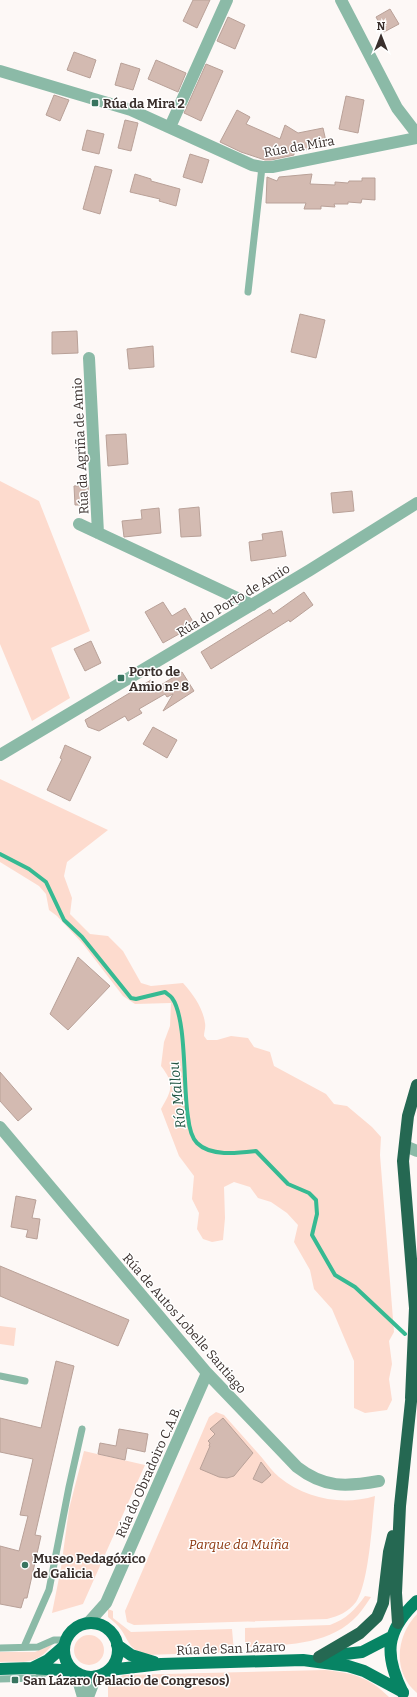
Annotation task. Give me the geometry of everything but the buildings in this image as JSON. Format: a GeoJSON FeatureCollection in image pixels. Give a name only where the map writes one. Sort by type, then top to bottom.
{"type":"FeatureCollection","features":[{"type":"Feature","properties":{"kind":"highway"},"geometry":{"type":"LineString","coordinates":[[398,1623],[396,1593],[400,1506],[411,1398],[415,1308],[403,1161],[408,1116],[417,1085]]}},
{"type":"Feature","properties":{"kind":"highway"},"geometry":{"type":"LineString","coordinates":[[411,1398],[417,1373]]}},
{"type":"Feature","properties":{"kind":"highway"},"geometry":{"type":"LineString","coordinates":[[319,1657],[360,1633],[377,1617],[383,1603],[389,1552],[400,1506]]}},
{"type":"Feature","properties":{"kind":"main road"},"geometry":{"type":"LineString","coordinates":[[405,1695],[393,1668],[391,1637],[398,1623],[417,1601]]}},
{"type":"Feature","properties":{"kind":"main road"},"geometry":{"type":"LineString","coordinates":[[0,1670],[32,1668],[75,1672],[88,1677],[96,1676],[109,1670],[116,1658],[117,1645],[112,1633],[101,1624],[89,1622],[80,1624],[73,1628],[64,1644],[48,1660],[32,1668]]}},
{"type":"Feature","properties":{"kind":"main road","name":"Rúa de San Lázaro"},"geometry":{"type":"LineString","coordinates":[[109,1670],[161,1664],[303,1660],[362,1652],[391,1637]]}},
{"type":"Feature","properties":{"kind":"main road"},"geometry":{"type":"LineString","coordinates":[[64,1644],[64,1655],[67,1664],[75,1672]]}},
{"type":"Feature","properties":{"kind":"main road","name":"Rúa de San Lázaro"},"geometry":{"type":"LineString","coordinates":[[117,1645],[131,1654],[161,1664]]}},
{"type":"Feature","properties":{"kind":"main road","name":"Rúa de San Lázaro"},"geometry":{"type":"LineString","coordinates":[[303,1660],[348,1666],[364,1671],[405,1695]]}},
{"type":"Feature","properties":{"kind":"street"},"geometry":{"type":"LineString","coordinates":[[170,127],[227,0]]}},
{"type":"Feature","properties":{"kind":"street"},"geometry":{"type":"LineString","coordinates":[[340,0],[398,108],[417,134]]}},
{"type":"Feature","properties":{"kind":"street","name":"Rúa da Mira"},"geometry":{"type":"LineString","coordinates":[[0,71],[131,110],[252,165],[262,167],[272,167],[417,138]]}},
{"type":"Feature","properties":{"kind":"street","name":"Rúa da Agriña de Amio"},"geometry":{"type":"LineString","coordinates":[[89,358],[98,533]]}},
{"type":"Feature","properties":{"kind":"street","name":"Rúa do Porto de Amio"},"geometry":{"type":"LineString","coordinates":[[0,755],[252,605],[417,503]]}},
{"type":"Feature","properties":{"kind":"street","name":"Rúa da Agriña de Amio"},"geometry":{"type":"LineString","coordinates":[[79,524],[252,605]]}},
{"type":"Feature","properties":{"kind":"street","name":"Rúa de Autos Lobelle Santiago"},"geometry":{"type":"LineString","coordinates":[[0,1127],[207,1372],[297,1467],[307,1475],[331,1484],[345,1486],[379,1481]]}},
{"type":"Feature","properties":{"kind":"street"},"geometry":{"type":"LineString","coordinates":[[405,1146],[417,1151]]}},
{"type":"Feature","properties":{"kind":"street","name":"Rúa do Obradoiro C.A.B."},"geometry":{"type":"LineString","coordinates":[[89,1622],[97,1616],[106,1603],[207,1372]]}},
{"type":"Feature","properties":{"kind":"street"},"geometry":{"type":"LineString","coordinates":[[75,1672],[83,1697]]}},
{"type":"Feature","properties":{"kind":"street"},"geometry":{"type":"LineString","coordinates":[[88,1697],[96,1676]]}},
{"type":"Feature","properties":{"kind":"lane"},"geometry":{"type":"LineString","coordinates":[[248,292],[262,167]]}},
{"type":"Feature","properties":{"kind":"lane"},"geometry":{"type":"LineString","coordinates":[[0,1376],[25,1381]]}},
{"type":"Feature","properties":{"kind":"lane"},"geometry":{"type":"LineString","coordinates":[[24,1647],[49,1590],[69,1487],[82,1430]]}},
{"type":"Feature","properties":{"kind":"lane"},"geometry":{"type":"LineString","coordinates":[[0,1648],[38,1647],[54,1640],[64,1644]]}},
{"type":"Feature","properties":{"kind":"lane"},"geometry":{"type":"LineString","coordinates":[[0,1679],[37,1678],[49,1670]]}},
{"type":"Feature","properties":{"kind":"green space"},"geometry":{"type":"Polygon","coordinates":[[[0,481],[39,501],[90,631],[51,648],[70,698],[32,721],[0,644],[0,481]]]}},
{"type":"Feature","properties":{"kind":"green space"},"geometry":{"type":"Polygon","coordinates":[[[0,779],[108,830],[67,862],[64,876],[72,898],[70,914],[90,934],[108,936],[123,951],[141,983],[151,986],[183,983],[200,1007],[204,1017],[204,1036],[207,1040],[217,1040],[231,1036],[248,1038],[254,1047],[270,1052],[274,1066],[326,1094],[334,1104],[347,1106],[372,1127],[381,1137],[380,1155],[394,1332],[389,1341],[392,1364],[389,1379],[392,1400],[387,1410],[365,1413],[354,1408],[354,1361],[332,1309],[314,1289],[310,1270],[294,1242],[298,1225],[287,1213],[271,1202],[258,1198],[250,1187],[234,1182],[224,1187],[225,1218],[223,1240],[212,1242],[203,1239],[197,1229],[199,1213],[192,1199],[194,1176],[179,1156],[161,1109],[170,1092],[170,1083],[161,1066],[164,1042],[170,1026],[171,1003],[135,1004],[123,996],[83,944],[57,916],[49,910],[46,894],[39,886],[0,862],[0,779]]]}},
{"type":"Feature","properties":{"kind":"green space"},"geometry":{"type":"Polygon","coordinates":[[[0,1326],[16,1328],[14,1346],[0,1344],[0,1326]]]}},
{"type":"Feature","properties":{"kind":"green space","name":"Parque da Muíña"},"geometry":{"type":"Polygon","coordinates":[[[216,1412],[224,1415],[277,1475],[301,1491],[338,1500],[363,1499],[375,1496],[369,1552],[364,1581],[356,1602],[346,1611],[327,1619],[134,1625],[127,1622],[125,1611],[209,1417],[216,1412]]]}},
{"type":"Feature","properties":{"kind":"green space"},"geometry":{"type":"Polygon","coordinates":[[[84,1451],[145,1465],[83,1604],[52,1613],[61,1568],[69,1509],[84,1451]]]}},
{"type":"Feature","properties":{"kind":"green space"},"geometry":{"type":"Polygon","coordinates":[[[365,1596],[371,1597],[358,1615],[347,1625],[334,1633],[306,1642],[275,1646],[245,1647],[245,1628],[330,1625],[350,1614],[365,1596]]]}},
{"type":"Feature","properties":{"kind":"green space"},"geometry":{"type":"Polygon","coordinates":[[[108,1609],[113,1611],[113,1618],[131,1632],[232,1629],[234,1652],[146,1655],[137,1651],[131,1646],[120,1629],[108,1617],[108,1609]]]}},
{"type":"Feature","properties":{"kind":"green space"},"geometry":{"type":"Polygon","coordinates":[[[417,1614],[417,1693],[409,1684],[404,1675],[400,1665],[400,1654],[401,1643],[405,1633],[417,1614]]]}},
{"type":"Feature","properties":{"kind":"green space"},"geometry":{"type":"Polygon","coordinates":[[[89,1635],[100,1639],[104,1650],[100,1661],[89,1665],[78,1661],[74,1650],[78,1639],[89,1635]]]}},
{"type":"Feature","properties":{"kind":"green space"},"geometry":{"type":"Polygon","coordinates":[[[53,1644],[41,1656],[30,1661],[0,1662],[0,1652],[35,1652],[53,1644]]]}},
{"type":"Feature","properties":{"kind":"green space"},"geometry":{"type":"Polygon","coordinates":[[[325,1670],[360,1677],[382,1690],[389,1697],[108,1697],[108,1685],[123,1675],[325,1670]]]}},
{"type":"Feature","properties":{"kind":"waterway","name":"Río Mallou"},"geometry":{"type":"LineString","coordinates":[[0,854],[29,869],[46,882],[64,920],[82,937],[131,998],[136,999],[165,992],[171,997],[177,1008],[180,1021],[184,1054],[186,1105],[188,1120],[195,1141],[203,1147],[217,1152],[234,1153],[256,1151],[288,1184],[309,1193],[316,1200],[317,1214],[312,1235],[335,1275],[355,1287],[405,1334]]}},
{"type":"Feature","properties":{"kind":"place","name":"Rúa da Mira 2"},"geometry":{"type":"Point","coordinates":[95,103]}},
{"type":"Feature","properties":{"kind":"place","name":"Porto de Amio nº 8"},"geometry":{"type":"Point","coordinates":[121,678]}},
{"type":"Feature","properties":{"kind":"place","name":"Museo Pedagóxico de Galicia"},"geometry":{"type":"Point","coordinates":[25,1565]}},
{"type":"Feature","properties":{"kind":"place","name":"San Lázaro (Palacio de Congresos)"},"geometry":{"type":"Point","coordinates":[15,1680]}}]}
